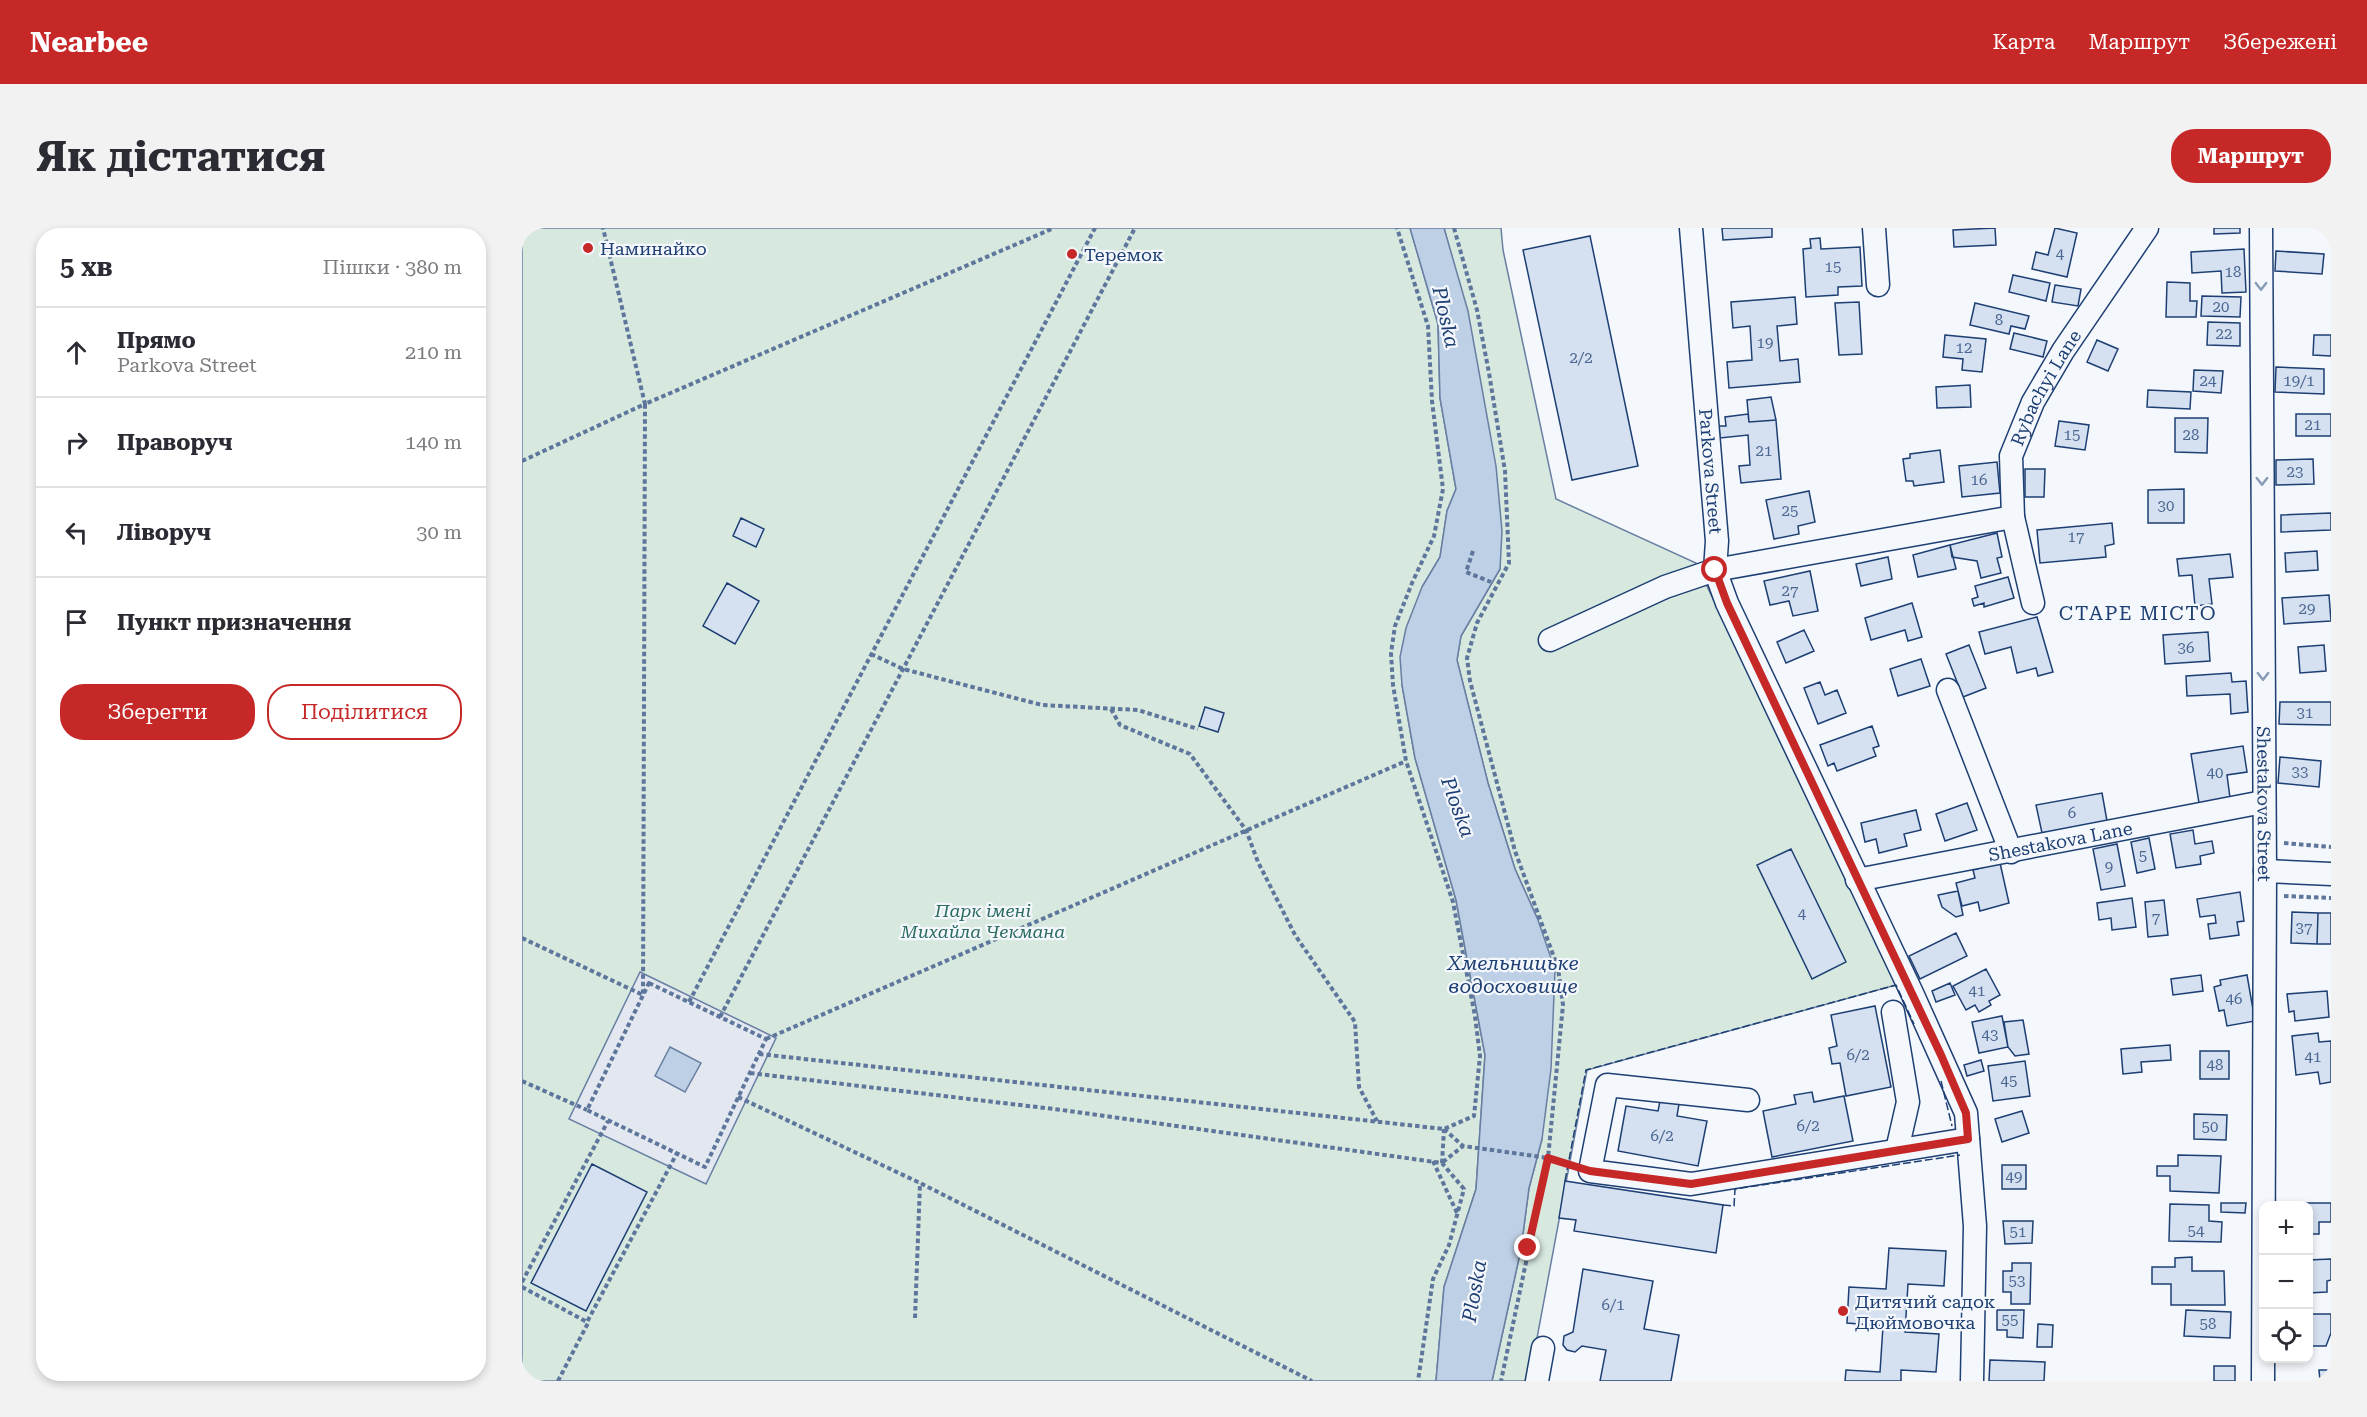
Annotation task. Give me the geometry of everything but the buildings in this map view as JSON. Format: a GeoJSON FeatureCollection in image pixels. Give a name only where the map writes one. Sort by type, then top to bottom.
{"type":"FeatureCollection","features":[{"type":"Feature","properties":{"kind":"street","name":"Parkova Street"},"geometry":{"type":"LineString","coordinates":[[1691,228],[1717,541],[1715,570],[1727,603],[1912,993],[1966,1113],[1975,1226],[1972,1381]]}},
{"type":"Feature","properties":{"kind":"street"},"geometry":{"type":"LineString","coordinates":[[1874,228],[1878,285]]}},
{"type":"Feature","properties":{"kind":"street","name":"Rybachyi Lane"},"geometry":{"type":"LineString","coordinates":[[2032,603],[2013,517],[2012,456],[2033,402],[2064,351],[2147,228]]}},
{"type":"Feature","properties":{"kind":"street","name":"Shestakova Street"},"geometry":{"type":"LineString","coordinates":[[2261,228],[2265,842],[2262,1381]]}},
{"type":"Feature","properties":{"kind":"street"},"geometry":{"type":"LineString","coordinates":[[1550,640],[1665,587],[1715,570],[2013,517]]}},
{"type":"Feature","properties":{"kind":"street"},"geometry":{"type":"LineString","coordinates":[[1948,690],[2011,852]]}},
{"type":"Feature","properties":{"kind":"street","name":"Shestakova Lane"},"geometry":{"type":"LineString","coordinates":[[1857,880],[2263,802]]}},
{"type":"Feature","properties":{"kind":"street"},"geometry":{"type":"LineString","coordinates":[[2265,871],[2331,874]]}},
{"type":"Feature","properties":{"kind":"street"},"geometry":{"type":"LineString","coordinates":[[1893,1012],[1908,1102],[1898,1150]]}},
{"type":"Feature","properties":{"kind":"street"},"geometry":{"type":"LineString","coordinates":[[1748,1100],[1607,1085],[1590,1171],[1691,1184],[1968,1139]]}},
{"type":"Feature","properties":{"kind":"street"},"geometry":{"type":"LineString","coordinates":[[1537,1381],[1543,1348]]}},
{"type":"Feature","properties":{"kind":"path"},"geometry":{"type":"LineString","coordinates":[[603,228],[645,404],[643,995]]}},
{"type":"Feature","properties":{"kind":"path"},"geometry":{"type":"LineString","coordinates":[[522,461],[645,404],[1054,228]]}},
{"type":"Feature","properties":{"kind":"path"},"geometry":{"type":"LineString","coordinates":[[688,1002],[1095,228]]}},
{"type":"Feature","properties":{"kind":"path"},"geometry":{"type":"LineString","coordinates":[[720,1017],[1135,228]]}},
{"type":"Feature","properties":{"kind":"path"},"geometry":{"type":"LineString","coordinates":[[759,1054],[1444,1129],[1473,1116],[1480,1056],[1453,902],[1406,760],[1392,685],[1390,653],[1399,615],[1434,536],[1443,489],[1432,401],[1428,326],[1398,228]]}},
{"type":"Feature","properties":{"kind":"path"},"geometry":{"type":"LineString","coordinates":[[1454,228],[1477,310],[1505,471],[1509,563],[1477,624],[1467,658],[1470,681],[1515,851],[1558,968],[1563,1005],[1545,1157],[1501,1381]]}},
{"type":"Feature","properties":{"kind":"path"},"geometry":{"type":"LineString","coordinates":[[1473,551],[1466,572],[1491,582]]}},
{"type":"Feature","properties":{"kind":"path"},"geometry":{"type":"LineString","coordinates":[[872,654],[903,669],[1042,705],[1138,710],[1198,729]]}},
{"type":"Feature","properties":{"kind":"path"},"geometry":{"type":"LineString","coordinates":[[1111,709],[1120,725],[1190,754],[1246,830],[1258,862],[1295,935],[1354,1022],[1359,1087],[1378,1122]]}},
{"type":"Feature","properties":{"kind":"path"},"geometry":{"type":"LineString","coordinates":[[522,1081],[705,1167],[766,1039],[1406,760]]}},
{"type":"Feature","properties":{"kind":"path"},"geometry":{"type":"LineString","coordinates":[[2265,842],[2331,847]]}},
{"type":"Feature","properties":{"kind":"path"},"geometry":{"type":"LineString","coordinates":[[2265,896],[2331,898]]}},
{"type":"Feature","properties":{"kind":"path"},"geometry":{"type":"LineString","coordinates":[[522,938],[643,995]]}},
{"type":"Feature","properties":{"kind":"path"},"geometry":{"type":"LineString","coordinates":[[587,1110],[648,983],[766,1039]]}},
{"type":"Feature","properties":{"kind":"path"},"geometry":{"type":"LineString","coordinates":[[750,1073],[1062,1110],[1432,1161],[1442,1162],[1463,1146]]}},
{"type":"Feature","properties":{"kind":"path"},"geometry":{"type":"LineString","coordinates":[[738,1097],[920,1183],[1312,1381]]}},
{"type":"Feature","properties":{"kind":"path"},"geometry":{"type":"LineString","coordinates":[[522,1282],[608,1120]]}},
{"type":"Feature","properties":{"kind":"path"},"geometry":{"type":"LineString","coordinates":[[1444,1129],[1463,1146],[1545,1157],[1590,1171]]}},
{"type":"Feature","properties":{"kind":"path"},"geometry":{"type":"LineString","coordinates":[[1418,1381],[1433,1280],[1449,1245],[1464,1189],[1442,1162],[1444,1129]]}},
{"type":"Feature","properties":{"kind":"path"},"geometry":{"type":"LineString","coordinates":[[522,1287],[587,1322],[677,1153]]}},
{"type":"Feature","properties":{"kind":"path"},"geometry":{"type":"LineString","coordinates":[[1432,1161],[1457,1214]]}},
{"type":"Feature","properties":{"kind":"path"},"geometry":{"type":"LineString","coordinates":[[915,1318],[920,1183]]}},
{"type":"Feature","properties":{"kind":"path"},"geometry":{"type":"LineString","coordinates":[[558,1381],[588,1323]]}},
{"type":"Feature","properties":{"kind":"green space","name":"Парк імені Михайла Чекмана"},"geometry":{"type":"Polygon","coordinates":[[[522,228],[1410,228],[1438,324],[1440,398],[1456,489],[1447,511],[1440,557],[1422,587],[1402,685],[1415,758],[1456,900],[1485,1055],[1476,1189],[1444,1287],[1436,1381],[522,1381],[522,228]]]}},
{"type":"Feature","properties":{"kind":"green space"},"geometry":{"type":"Polygon","coordinates":[[[1444,228],[1501,228],[1503,250],[1556,499],[1696,563],[1896,985],[1587,1070],[1529,1381],[1492,1381],[1521,1249],[1529,1188],[1542,1139],[1538,920],[1515,869],[1488,783],[1457,660],[1461,636],[1500,569],[1455,268],[1444,228]]]}},
{"type":"Feature","properties":{"kind":"shaded area"},"geometry":{"type":"Polygon","coordinates":[[[640,972],[776,1038],[706,1184],[569,1119],[640,972]]]}},
{"type":"Feature","properties":{"kind":"water","name":"Хмельницьке водосховище"},"geometry":{"type":"Polygon","coordinates":[[[1410,228],[1444,228],[1468,311],[1496,466],[1502,531],[1500,569],[1461,636],[1457,660],[1488,783],[1515,869],[1538,920],[1555,970],[1551,1069],[1542,1139],[1529,1188],[1521,1249],[1492,1381],[1436,1381],[1444,1287],[1476,1189],[1485,1055],[1456,900],[1415,758],[1402,685],[1400,657],[1406,628],[1422,587],[1440,557],[1447,511],[1456,489],[1440,398],[1438,324],[1410,228]]]}},
{"type":"Feature","properties":{"kind":"water"},"geometry":{"type":"Polygon","coordinates":[[[670,1047],[701,1063],[685,1092],[655,1076],[670,1047]]]}},
{"type":"Feature","properties":{"kind":"fence"},"geometry":{"type":"LineString","coordinates":[[1565,1181],[1586,1070],[1896,985],[1914,1024]]}},
{"type":"Feature","properties":{"kind":"fence"},"geometry":{"type":"LineString","coordinates":[[1941,1081],[1952,1126]]}},
{"type":"Feature","properties":{"kind":"fence"},"geometry":{"type":"LineString","coordinates":[[1723,1205],[1734,1206],[1735,1189],[1960,1155]]}},
{"type":"Feature","properties":{"kind":"place","name":"Наминайко"},"geometry":{"type":"Point","coordinates":[588,248]}},
{"type":"Feature","properties":{"kind":"place","name":"Теремок"},"geometry":{"type":"Point","coordinates":[1072,254]}},
{"type":"Feature","properties":{"kind":"place","name":"Дитячий садок Дюймовочка"},"geometry":{"type":"Point","coordinates":[1843,1311]}},
{"type":"Feature","properties":{"kind":"district","name":"СТАРЕ МІСТО"},"geometry":{"type":"Point","coordinates":[2138,613]}},
{"type":"Feature","properties":{"kind":"route"},"geometry":{"type":"LineString","coordinates":[[1528,1248],[1548,1158],[1590,1171],[1691,1184],[1968,1139],[1966,1113],[1941,1055],[1727,603],[1715,570]]}},
{"type":"Feature","properties":{"kind":"water label","name":"Ploska"},"geometry":{"type":"Point","coordinates":[1446,317]}},
{"type":"Feature","properties":{"kind":"water label","name":"Ploska"},"geometry":{"type":"Point","coordinates":[1458,807]}},
{"type":"Feature","properties":{"kind":"water label","name":"Ploska"},"geometry":{"type":"Point","coordinates":[1474,1291]}}]}
